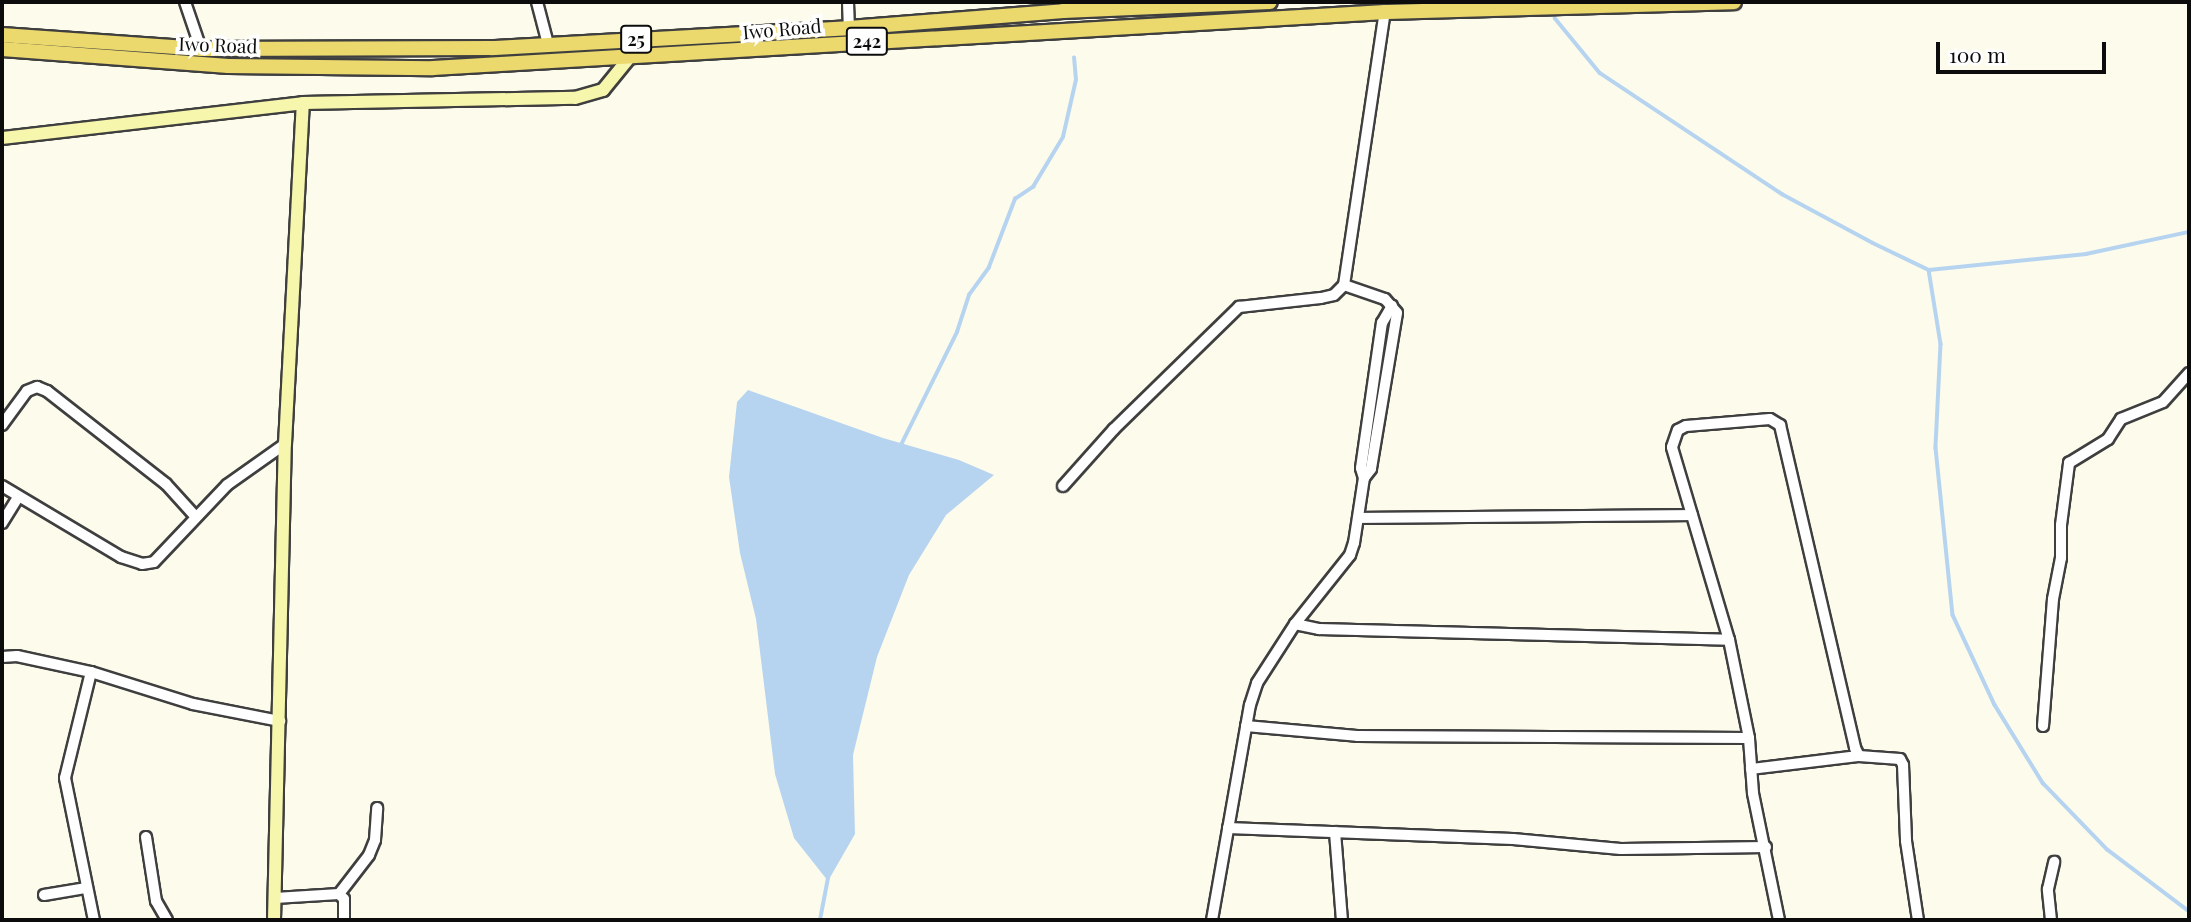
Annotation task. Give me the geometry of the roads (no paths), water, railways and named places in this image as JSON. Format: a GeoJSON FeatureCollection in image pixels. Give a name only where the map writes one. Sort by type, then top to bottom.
{"type":"FeatureCollection","features":[{"type":"Feature","properties":{"kind":"main road","name":"Iwo Road"},"geometry":{"type":"LineString","coordinates":[[2,35],[201,48],[414,49],[849,28],[1101,6],[1270,2]]}},
{"type":"Feature","properties":{"kind":"main road","name":"Iwo Road"},"geometry":{"type":"LineString","coordinates":[[2,49],[183,63],[433,68],[754,51],[975,34],[1385,12],[1734,2]]}},
{"type":"Feature","properties":{"kind":"main road"},"geometry":{"type":"LineString","coordinates":[[751,34],[754,51]]}},
{"type":"Feature","properties":{"kind":"street"},"geometry":{"type":"LineString","coordinates":[[185,2],[201,48]]}},
{"type":"Feature","properties":{"kind":"street"},"geometry":{"type":"LineString","coordinates":[[537,2],[548,44]]}},
{"type":"Feature","properties":{"kind":"street"},"geometry":{"type":"LineString","coordinates":[[848,2],[849,28]]}},
{"type":"Feature","properties":{"kind":"street"},"geometry":{"type":"LineString","coordinates":[[1063,486],[1114,429],[1239,307],[1321,298],[1334,295],[1344,285],[1350,267],[1385,12]]}},
{"type":"Feature","properties":{"kind":"street"},"geometry":{"type":"LineString","coordinates":[[2,138],[303,103],[575,98],[603,90],[629,58]]}},
{"type":"Feature","properties":{"kind":"street"},"geometry":{"type":"LineString","coordinates":[[274,920],[281,721],[285,444],[303,103]]}},
{"type":"Feature","properties":{"kind":"street"},"geometry":{"type":"LineString","coordinates":[[1212,920],[1246,726],[1261,675],[1295,624],[1350,555],[1359,518],[1364,478],[1371,469],[1396,313],[1385,299],[1344,285]]}},
{"type":"Feature","properties":{"kind":"street"},"geometry":{"type":"LineString","coordinates":[[2043,726],[2053,599],[2060,558],[2061,525],[2069,463],[2108,439],[2121,419],[2163,402],[2189,373]]}},
{"type":"Feature","properties":{"kind":"street"},"geometry":{"type":"LineString","coordinates":[[2,425],[27,391],[37,387],[47,391],[166,484],[195,516]]}},
{"type":"Feature","properties":{"kind":"street"},"geometry":{"type":"LineString","coordinates":[[1780,920],[1751,769],[1749,737],[1729,640],[1672,447],[1678,430],[1686,426],[1770,419],[1780,425],[1859,757]]}},
{"type":"Feature","properties":{"kind":"street"},"geometry":{"type":"LineString","coordinates":[[2,486],[121,558],[142,564],[154,562],[162,556],[195,516],[227,485],[285,444]]}},
{"type":"Feature","properties":{"kind":"street"},"geometry":{"type":"LineString","coordinates":[[2,523],[18,497]]}},
{"type":"Feature","properties":{"kind":"street"},"geometry":{"type":"LineString","coordinates":[[1359,518],[1692,515]]}},
{"type":"Feature","properties":{"kind":"street"},"geometry":{"type":"LineString","coordinates":[[1295,624],[1319,629],[1729,640]]}},
{"type":"Feature","properties":{"kind":"street"},"geometry":{"type":"LineString","coordinates":[[2,657],[17,656],[91,672],[193,704],[281,721]]}},
{"type":"Feature","properties":{"kind":"street"},"geometry":{"type":"LineString","coordinates":[[91,672],[65,778],[94,920]]}},
{"type":"Feature","properties":{"kind":"street"},"geometry":{"type":"LineString","coordinates":[[1246,726],[1357,736],[1749,737]]}},
{"type":"Feature","properties":{"kind":"street"},"geometry":{"type":"LineString","coordinates":[[1751,769],[1859,757],[1900,759],[1903,765],[1906,841],[1918,920]]}},
{"type":"Feature","properties":{"kind":"street"},"geometry":{"type":"LineString","coordinates":[[339,894],[369,855],[375,840],[377,808]]}},
{"type":"Feature","properties":{"kind":"street"},"geometry":{"type":"LineString","coordinates":[[1228,828],[1513,839],[1621,849],[1766,847]]}},
{"type":"Feature","properties":{"kind":"street"},"geometry":{"type":"LineString","coordinates":[[1335,832],[1342,920]]}},
{"type":"Feature","properties":{"kind":"street"},"geometry":{"type":"LineString","coordinates":[[146,837],[156,901],[167,920]]}},
{"type":"Feature","properties":{"kind":"street"},"geometry":{"type":"LineString","coordinates":[[2051,920],[2048,889],[2054,862]]}},
{"type":"Feature","properties":{"kind":"street"},"geometry":{"type":"LineString","coordinates":[[44,895],[86,888]]}},
{"type":"Feature","properties":{"kind":"street"},"geometry":{"type":"LineString","coordinates":[[275,898],[339,894],[344,899],[344,920]]}},
{"type":"Feature","properties":{"kind":"water"},"geometry":{"type":"Polygon","coordinates":[[[748,390],[883,438],[959,460],[994,475],[946,515],[909,575],[877,657],[853,755],[855,834],[828,881],[794,838],[775,774],[756,619],[740,553],[729,477],[737,402],[748,390]]]}},
{"type":"Feature","properties":{"kind":"waterway"},"geometry":{"type":"LineString","coordinates":[[1555,18],[1600,73],[1782,194],[1929,270],[1941,344],[1936,448],[1953,615],[1995,705],[2043,783],[2108,850],[2189,911]]}},
{"type":"Feature","properties":{"kind":"waterway"},"geometry":{"type":"LineString","coordinates":[[901,445],[957,332],[969,295],[989,267],[1015,199],[1033,187],[1063,137],[1076,80],[1074,58]]}},
{"type":"Feature","properties":{"kind":"waterway"},"geometry":{"type":"LineString","coordinates":[[1929,270],[2086,254],[2189,232]]}},
{"type":"Feature","properties":{"kind":"waterway"},"geometry":{"type":"LineString","coordinates":[[820,920],[828,878]]}}]}
